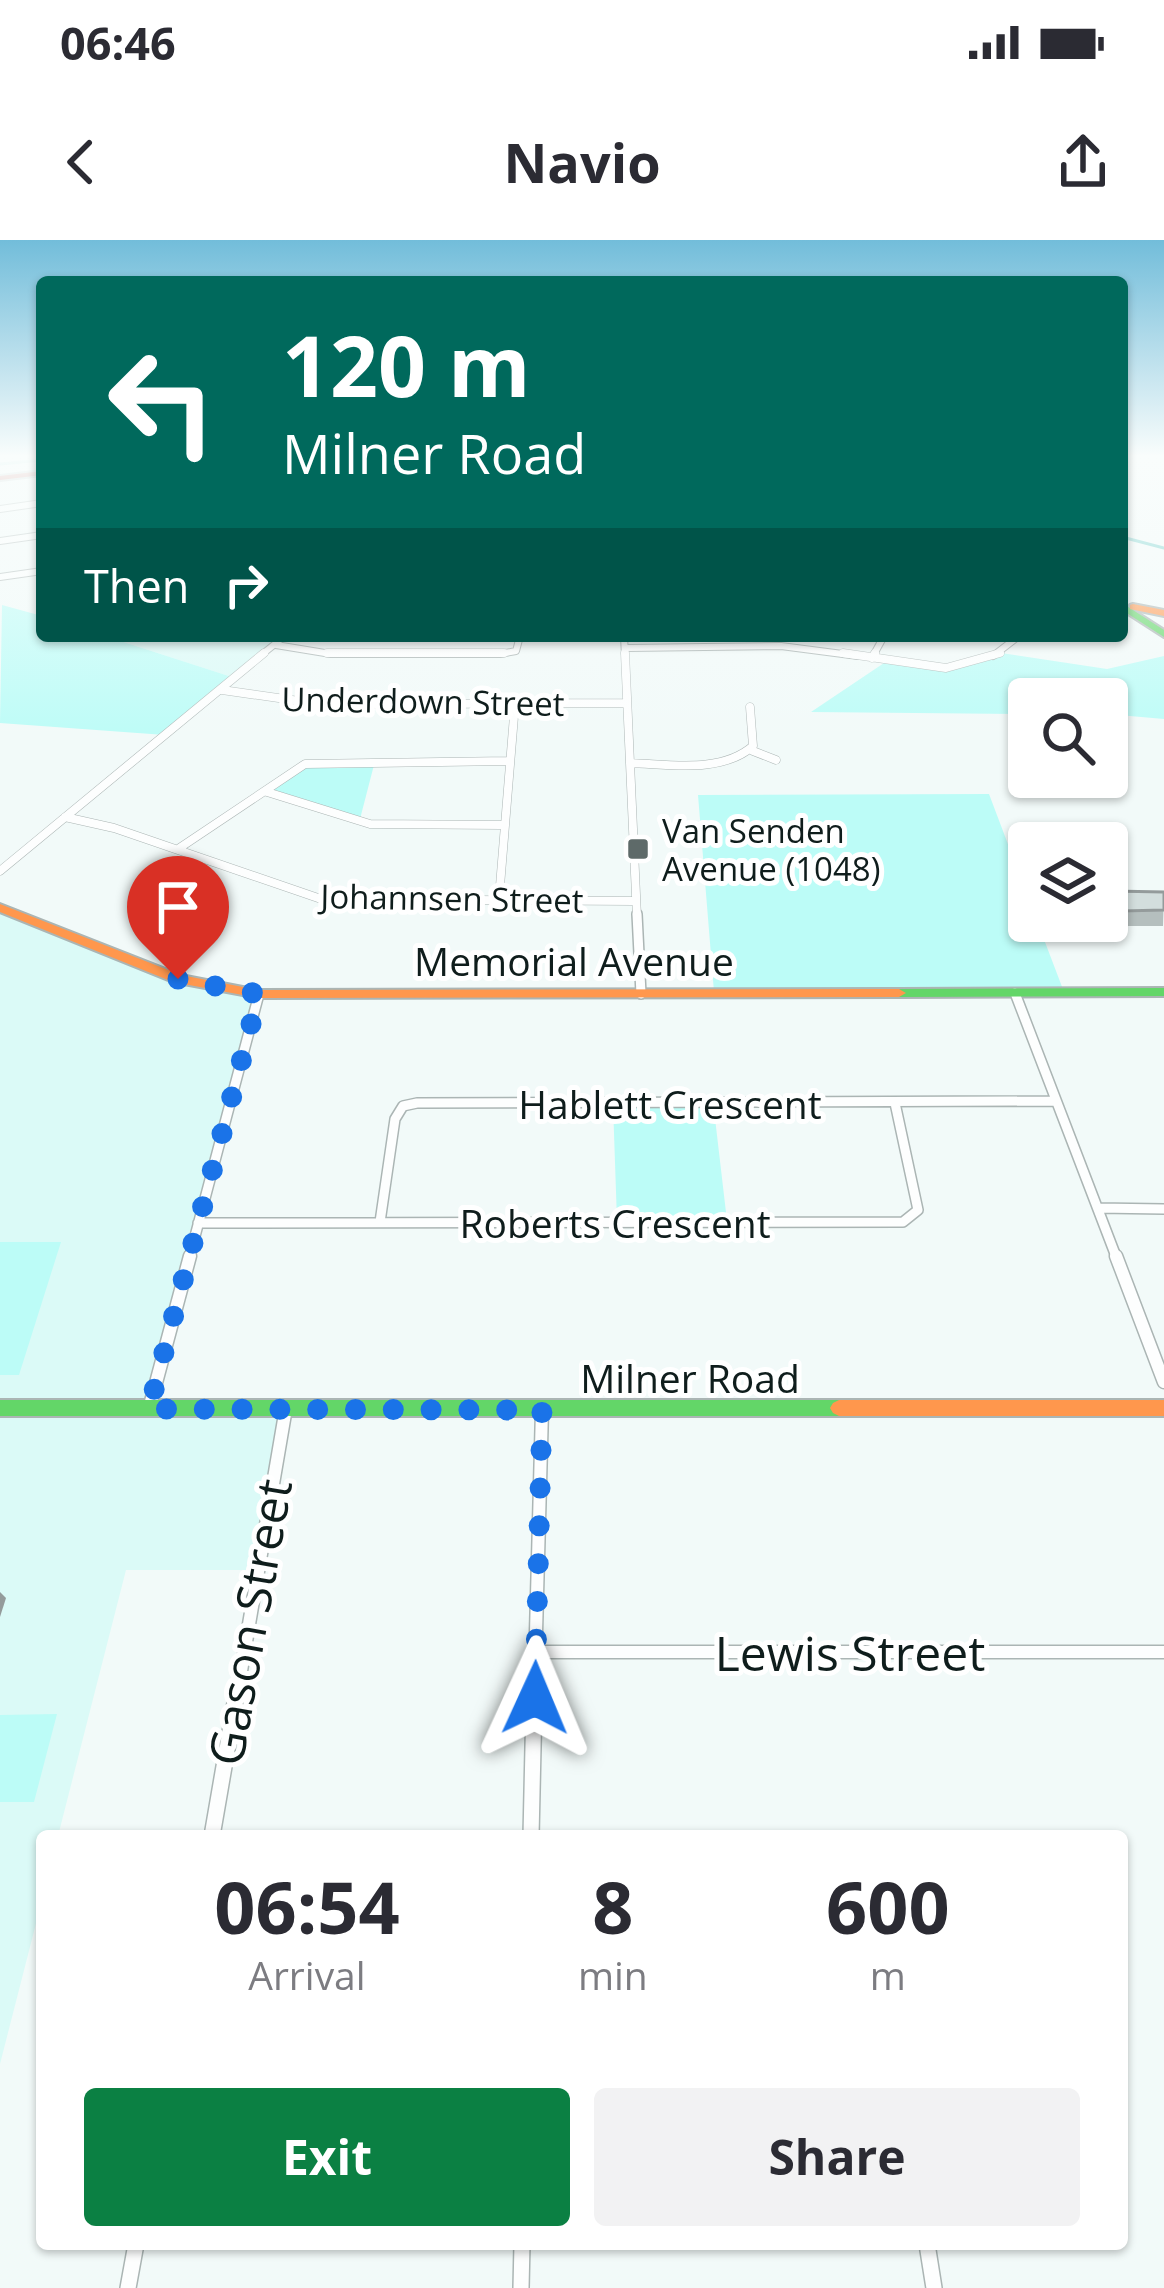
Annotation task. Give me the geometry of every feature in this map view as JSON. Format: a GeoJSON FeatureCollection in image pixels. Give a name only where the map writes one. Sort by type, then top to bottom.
{"type":"FeatureCollection","features":[{"type":"Feature","properties":{"kind":"street"},"geometry":{"type":"LineString","coordinates":[[0,577],[36,572]]}},
{"type":"Feature","properties":{"kind":"street"},"geometry":{"type":"LineString","coordinates":[[1128,608],[1160,621]]}},
{"type":"Feature","properties":{"kind":"street"},"geometry":{"type":"LineString","coordinates":[[0,871],[279,642]]}},
{"type":"Feature","properties":{"kind":"street"},"geometry":{"type":"LineString","coordinates":[[414,654],[417,642]]}},
{"type":"Feature","properties":{"kind":"street"},"geometry":{"type":"LineString","coordinates":[[276,645],[332,653],[510,653],[520,642]]}},
{"type":"Feature","properties":{"kind":"street"},"geometry":{"type":"LineString","coordinates":[[624,642],[641,994]]}},
{"type":"Feature","properties":{"kind":"street"},"geometry":{"type":"LineString","coordinates":[[737,642],[738,647]]}},
{"type":"Feature","properties":{"kind":"street"},"geometry":{"type":"LineString","coordinates":[[872,658],[881,642]]}},
{"type":"Feature","properties":{"kind":"street"},"geometry":{"type":"LineString","coordinates":[[625,648],[802,647],[937,666],[975,662],[1001,653],[1013,642]]}},
{"type":"Feature","properties":{"kind":"street","name":"Underdown Street"},"geometry":{"type":"LineString","coordinates":[[222,690],[290,703],[626,703]]}},
{"type":"Feature","properties":{"kind":"street"},"geometry":{"type":"LineString","coordinates":[[499,898],[515,704]]}},
{"type":"Feature","properties":{"kind":"street"},"geometry":{"type":"LineString","coordinates":[[750,707],[753,751]]}},
{"type":"Feature","properties":{"kind":"street"},"geometry":{"type":"LineString","coordinates":[[630,763],[712,761],[753,751],[776,760]]}},
{"type":"Feature","properties":{"kind":"street"},"geometry":{"type":"LineString","coordinates":[[178,849],[314,762],[508,760]]}},
{"type":"Feature","properties":{"kind":"street"},"geometry":{"type":"LineString","coordinates":[[266,792],[370,824],[502,825]]}},
{"type":"Feature","properties":{"kind":"street","name":"Johannsen Street"},"geometry":{"type":"LineString","coordinates":[[65,818],[178,849],[307,897],[635,901]]}},
{"type":"Feature","properties":{"kind":"street","name":"Memorial Avenue"},"geometry":{"type":"LineString","coordinates":[[0,908],[178,979],[259,994],[1164,992]]}},
{"type":"Feature","properties":{"kind":"street"},"geometry":{"type":"LineString","coordinates":[[1016,992],[1164,1382]]}},
{"type":"Feature","properties":{"kind":"street"},"geometry":{"type":"LineString","coordinates":[[149,1409],[259,994]]}},
{"type":"Feature","properties":{"kind":"street","name":"Hablett Crescent"},"geometry":{"type":"LineString","coordinates":[[380,1222],[395,1119],[403,1106],[417,1103],[1057,1101]]}},
{"type":"Feature","properties":{"kind":"street","name":"Roberts Crescent"},"geometry":{"type":"LineString","coordinates":[[197,1223],[903,1222],[918,1210],[895,1103]]}},
{"type":"Feature","properties":{"kind":"street"},"geometry":{"type":"LineString","coordinates":[[1099,1208],[1164,1209]]}},
{"type":"Feature","properties":{"kind":"street","name":"Milner Road"},"geometry":{"type":"LineString","coordinates":[[0,1408],[1164,1408]]}},
{"type":"Feature","properties":{"kind":"street","name":"Gason Street"},"geometry":{"type":"LineString","coordinates":[[213,1830],[286,1408]]}},
{"type":"Feature","properties":{"kind":"street"},"geometry":{"type":"LineString","coordinates":[[531,1830],[542,1410]]}},
{"type":"Feature","properties":{"kind":"street","name":"Lewis Street"},"geometry":{"type":"LineString","coordinates":[[536,1652],[1164,1652]]}},
{"type":"Feature","properties":{"kind":"street"},"geometry":{"type":"LineString","coordinates":[[128,2288],[135,2250]]}},
{"type":"Feature","properties":{"kind":"street"},"geometry":{"type":"LineString","coordinates":[[521,2288],[522,2250]]}},
{"type":"Feature","properties":{"kind":"street"},"geometry":{"type":"LineString","coordinates":[[928,2250],[934,2288]]}},
{"type":"Feature","properties":{"kind":"shaded area"},"geometry":{"type":"Polygon","coordinates":[[[2,605],[36,614],[36,642],[124,642],[235,678],[165,735],[0,723],[2,605]]]}},
{"type":"Feature","properties":{"kind":"shaded area"},"geometry":{"type":"Polygon","coordinates":[[[124,642],[278,642],[235,678],[124,642]]]}},
{"type":"Feature","properties":{"kind":"shaded area"},"geometry":{"type":"Polygon","coordinates":[[[1001,653],[1107,669],[1164,656],[1164,719],[1128,716],[1128,678],[1008,678],[1008,714],[811,712],[887,661],[937,666],[1001,653]]]}},
{"type":"Feature","properties":{"kind":"shaded area"},"geometry":{"type":"Polygon","coordinates":[[[375,761],[359,823],[267,792],[305,764],[375,761]]]}},
{"type":"Feature","properties":{"kind":"shaded area"},"geometry":{"type":"Polygon","coordinates":[[[989,794],[1008,844],[1008,942],[1045,942],[1064,992],[714,992],[698,795],[989,794]]]}},
{"type":"Feature","properties":{"kind":"shaded area"},"geometry":{"type":"Polygon","coordinates":[[[0,908],[178,979],[259,994],[150,1408],[286,1408],[257,1570],[126,1570],[60,1830],[36,1830],[36,1923],[0,2064],[0,908]]]}},
{"type":"Feature","properties":{"kind":"shaded area"},"geometry":{"type":"Polygon","coordinates":[[[713,1101],[727,1221],[617,1221],[613,1104],[713,1101]]]}},
{"type":"Feature","properties":{"kind":"shaded area"},"geometry":{"type":"Polygon","coordinates":[[[0,1242],[61,1242],[19,1375],[0,1375],[0,1242]]]}},
{"type":"Feature","properties":{"kind":"shaded area"},"geometry":{"type":"Polygon","coordinates":[[[57,1714],[34,1802],[0,1802],[0,1715],[57,1714]]]}},
{"type":"Feature","properties":{"kind":"building"},"geometry":{"type":"Polygon","coordinates":[[[1128,891],[1164,892],[1164,910],[1128,911],[1128,891]]]}},
{"type":"Feature","properties":{"kind":"traffic: fast"},"geometry":{"type":"LineString","coordinates":[[1128,610],[1164,634]]}},
{"type":"Feature","properties":{"kind":"traffic: fast"},"geometry":{"type":"LineString","coordinates":[[899,993],[1164,992]]}},
{"type":"Feature","properties":{"kind":"traffic: fast"},"geometry":{"type":"LineString","coordinates":[[0,1408],[839,1408]]}},
{"type":"Feature","properties":{"kind":"traffic: slow"},"geometry":{"type":"LineString","coordinates":[[1133,607],[1164,613]]}},
{"type":"Feature","properties":{"kind":"traffic: slow"},"geometry":{"type":"LineString","coordinates":[[0,908],[178,979],[259,994],[899,993]]}},
{"type":"Feature","properties":{"kind":"traffic: slow"},"geometry":{"type":"LineString","coordinates":[[839,1408],[1164,1408]]}},
{"type":"Feature","properties":{"kind":"place","name":"Van Senden Avenue (1048)"},"geometry":{"type":"Point","coordinates":[638,849]}},
{"type":"Feature","properties":{"kind":"route"},"geometry":{"type":"LineString","coordinates":[[178,979],[259,994],[149,1409],[542,1410],[535,1698]]}}]}
